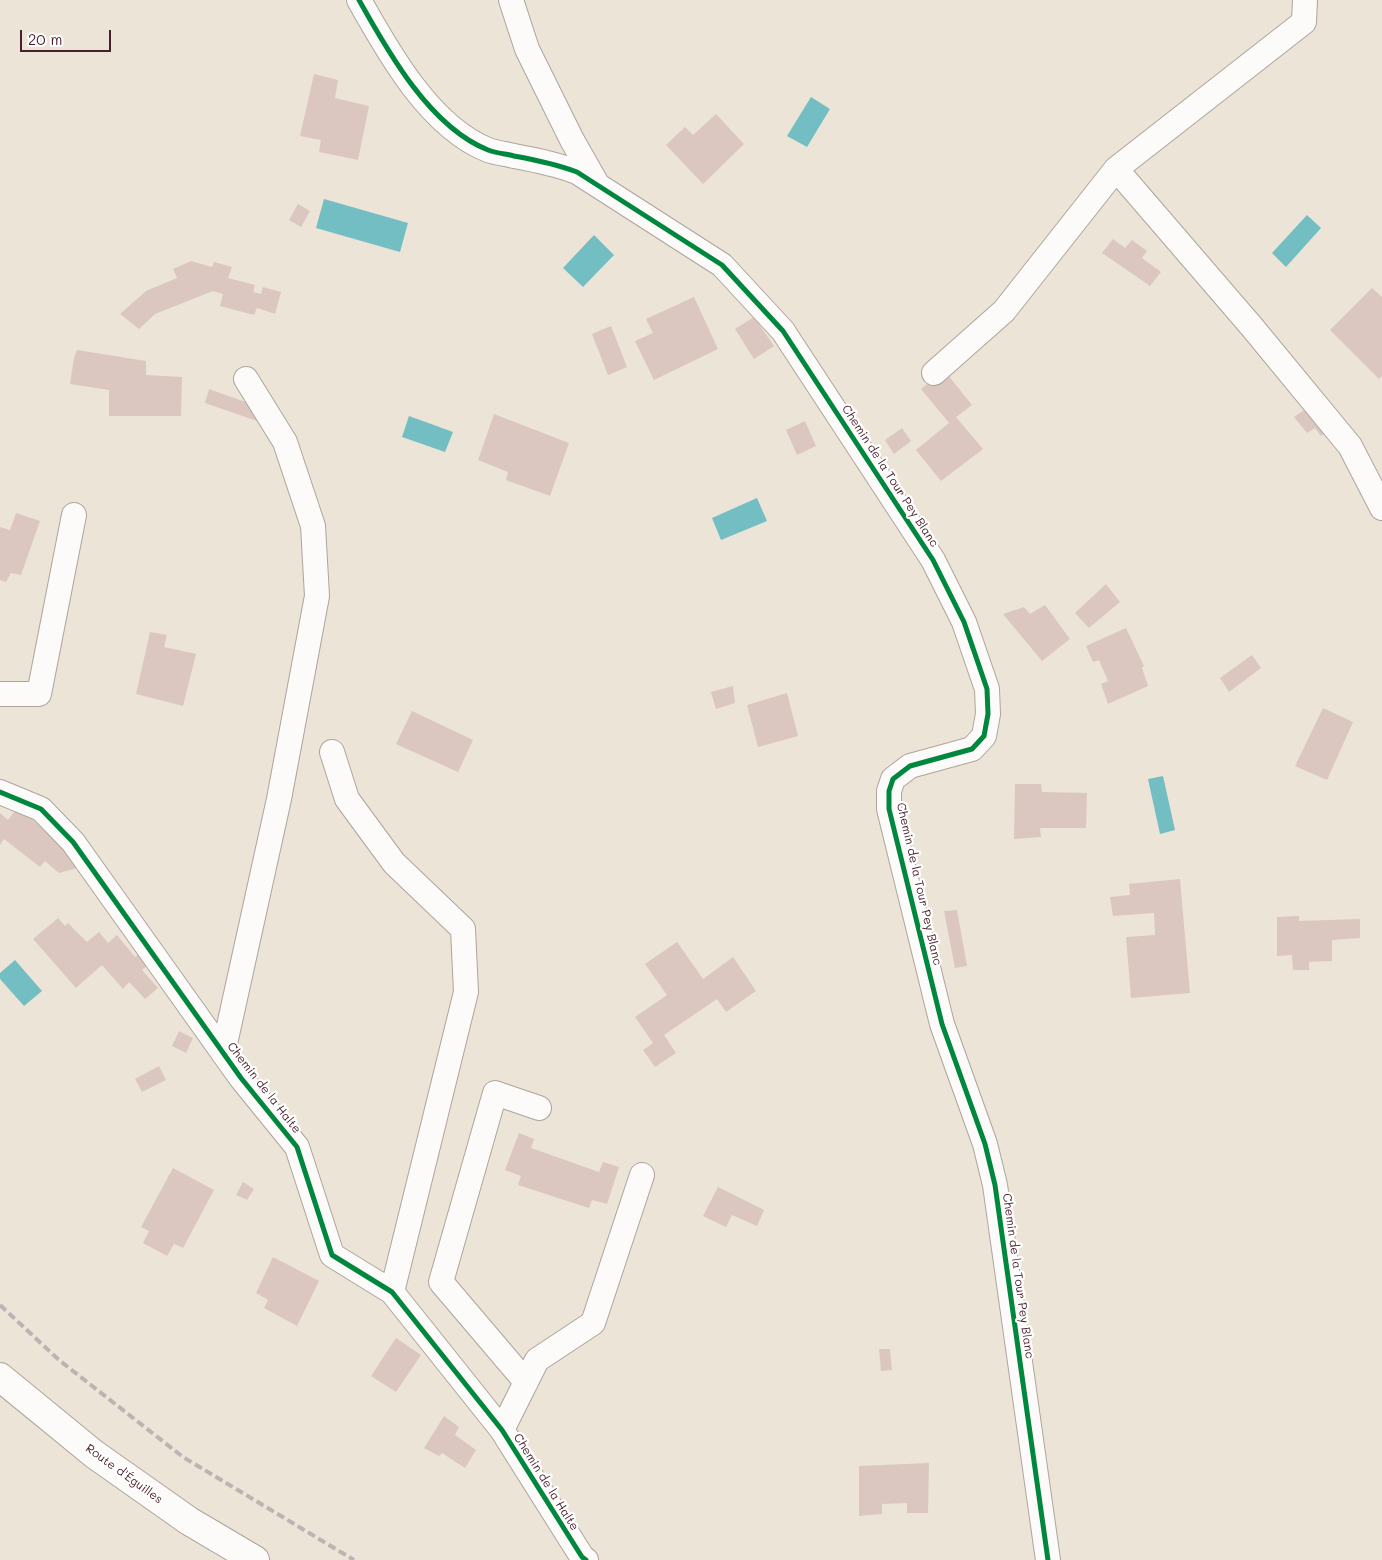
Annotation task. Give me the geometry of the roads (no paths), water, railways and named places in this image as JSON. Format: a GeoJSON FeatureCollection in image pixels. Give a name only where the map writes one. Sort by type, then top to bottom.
{"type":"FeatureCollection","features":[{"type":"Feature","properties":{"kind":"street","name":"Chemin de la Tour Pey Blanc"},"geometry":{"type":"LineString","coordinates":[[359,0],[384,45],[429,106],[460,135],[489,150],[560,165],[577,172],[722,265],[783,331],[933,560],[964,622],[987,689],[988,714],[984,736],[972,749],[910,766],[893,779],[889,791],[889,809],[942,1024],[985,1144],[995,1185],[1048,1560]]}},
{"type":"Feature","properties":{"kind":"street"},"geometry":{"type":"LineString","coordinates":[[511,0],[527,50],[572,140],[597,184]]}},
{"type":"Feature","properties":{"kind":"street"},"geometry":{"type":"LineString","coordinates":[[934,373],[1004,311],[1116,170],[1304,22],[1305,0]]}},
{"type":"Feature","properties":{"kind":"street"},"geometry":{"type":"LineString","coordinates":[[1116,170],[1252,327],[1350,446],[1382,508]]}},
{"type":"Feature","properties":{"kind":"street"},"geometry":{"type":"LineString","coordinates":[[223,1053],[280,799],[317,596],[314,526],[285,442],[246,379]]}},
{"type":"Feature","properties":{"kind":"street"},"geometry":{"type":"LineString","coordinates":[[0,694],[39,694],[74,514]]}},
{"type":"Feature","properties":{"kind":"street"},"geometry":{"type":"LineString","coordinates":[[332,752],[347,800],[358,816],[394,863],[463,930],[466,992],[392,1292]]}},
{"type":"Feature","properties":{"kind":"street","name":"Chemin de la Halte"},"geometry":{"type":"LineString","coordinates":[[0,792],[41,809],[73,842],[241,1078],[297,1147],[332,1255],[392,1292],[502,1430],[582,1557],[586,1560]]}},
{"type":"Feature","properties":{"kind":"street"},"geometry":{"type":"LineString","coordinates":[[526,1382],[441,1282],[496,1093],[539,1108]]}},
{"type":"Feature","properties":{"kind":"street"},"geometry":{"type":"LineString","coordinates":[[502,1430],[537,1360],[593,1323],[642,1176]]}},
{"type":"Feature","properties":{"kind":"street","name":"Route d'Éguilles"},"geometry":{"type":"LineString","coordinates":[[0,1377],[94,1454],[189,1521],[255,1560]]}},
{"type":"Feature","properties":{"kind":"water"},"geometry":{"type":"Polygon","coordinates":[[[811,97],[830,109],[807,147],[787,136],[811,97]]]}},
{"type":"Feature","properties":{"kind":"water"},"geometry":{"type":"Polygon","coordinates":[[[324,199],[408,223],[400,252],[316,228],[324,199]]]}},
{"type":"Feature","properties":{"kind":"water"},"geometry":{"type":"Polygon","coordinates":[[[1307,215],[1321,228],[1286,267],[1272,253],[1307,215]]]}},
{"type":"Feature","properties":{"kind":"water"},"geometry":{"type":"Polygon","coordinates":[[[594,235],[614,255],[583,287],[563,268],[594,235]]]}},
{"type":"Feature","properties":{"kind":"water"},"geometry":{"type":"Polygon","coordinates":[[[409,416],[453,432],[445,452],[402,437],[409,416]]]}},
{"type":"Feature","properties":{"kind":"water"},"geometry":{"type":"Polygon","coordinates":[[[757,498],[767,521],[721,540],[712,518],[757,498]]]}},
{"type":"Feature","properties":{"kind":"water"},"geometry":{"type":"Polygon","coordinates":[[[1163,776],[1175,830],[1160,834],[1148,779],[1163,776]]]}},
{"type":"Feature","properties":{"kind":"water"},"geometry":{"type":"Polygon","coordinates":[[[15,960],[42,991],[24,1006],[0,979],[0,973],[15,960]]]}},
{"type":"Feature","properties":{"kind":"railway"},"geometry":{"type":"LineString","coordinates":[[0,1305],[59,1360],[183,1457],[354,1560]]}}]}
